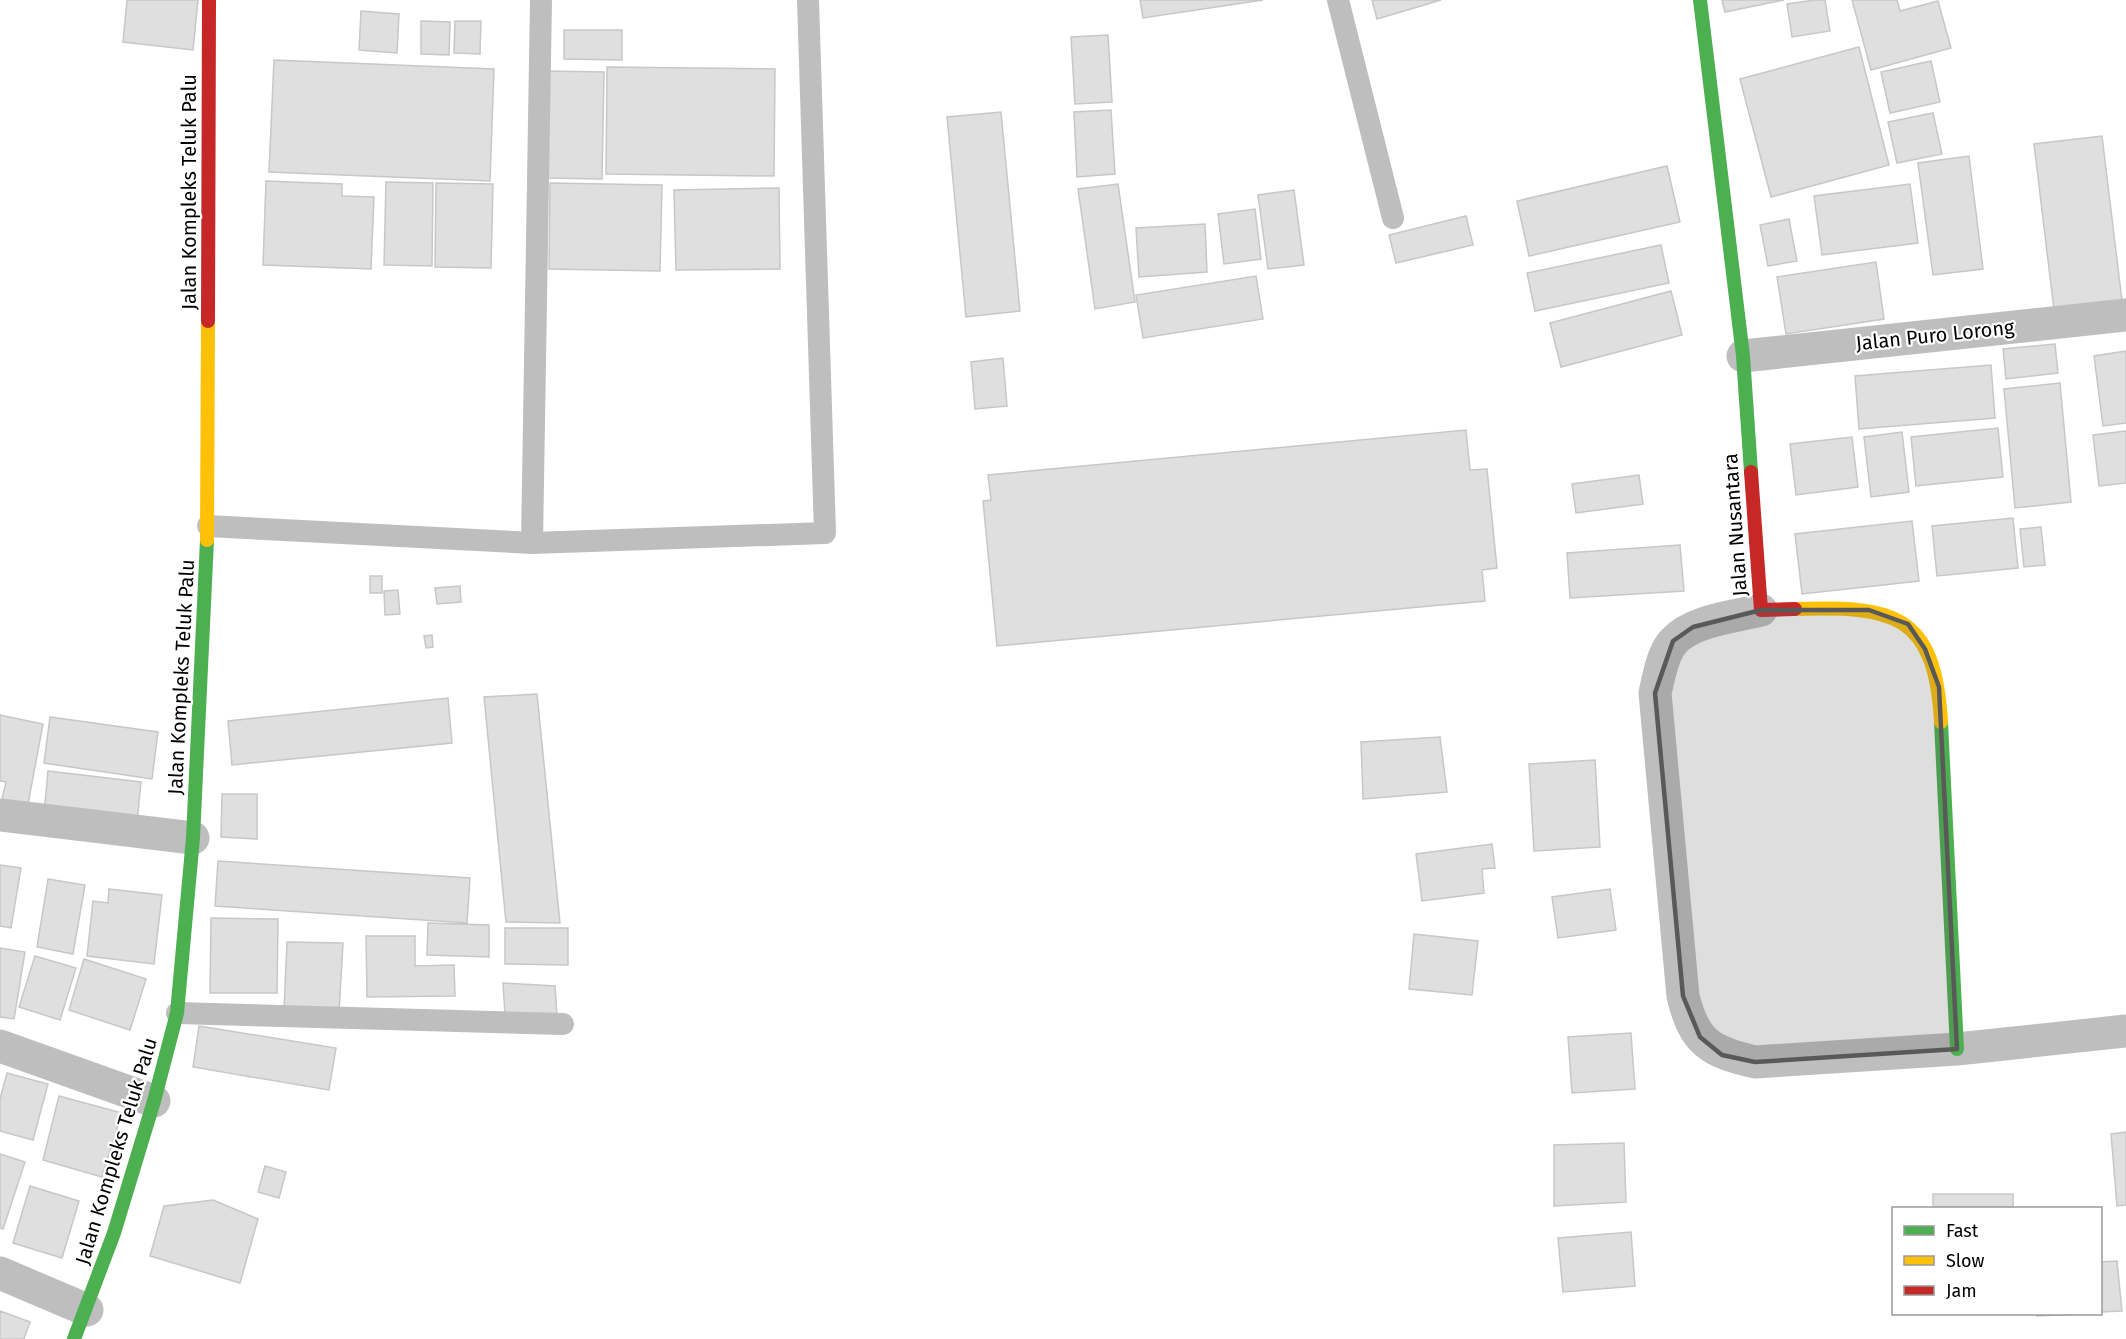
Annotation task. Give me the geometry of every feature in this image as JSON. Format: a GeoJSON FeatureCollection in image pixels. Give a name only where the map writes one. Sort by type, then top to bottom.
{"type":"FeatureCollection","features":[{"type":"Feature","properties":{"kind":"street","name":"Jalan Kompleks Teluk Palu"},"geometry":{"type":"LineString","coordinates":[[74,1339],[87,1310],[114,1233],[154,1101],[177,1013],[193,838],[208,526],[209,0]]}},
{"type":"Feature","properties":{"kind":"street","name":"Jalan Nusantara"},"geometry":{"type":"LineString","coordinates":[[1700,0],[1743,356],[1761,610],[1869,610],[1892,615],[1908,624],[1925,649],[1939,687],[1957,1049]]}},
{"type":"Feature","properties":{"kind":"street","name":"Jalan Puro Lorong"},"geometry":{"type":"LineString","coordinates":[[1743,356],[2126,315]]}},
{"type":"Feature","properties":{"kind":"street"},"geometry":{"type":"LineString","coordinates":[[1761,610],[1693,627],[1673,641],[1663,663],[1655,693],[1683,996],[1688,1018],[1700,1037],[1722,1055],[1755,1062],[1957,1049],[2126,1031]]}},
{"type":"Feature","properties":{"kind":"street"},"geometry":{"type":"LineString","coordinates":[[0,815],[193,838]]}},
{"type":"Feature","properties":{"kind":"street"},"geometry":{"type":"LineString","coordinates":[[0,1046],[154,1101]]}},
{"type":"Feature","properties":{"kind":"street"},"geometry":{"type":"LineString","coordinates":[[0,1273],[87,1310]]}},
{"type":"Feature","properties":{"kind":"lane"},"geometry":{"type":"LineString","coordinates":[[532,543],[541,0]]}},
{"type":"Feature","properties":{"kind":"lane"},"geometry":{"type":"LineString","coordinates":[[208,526],[532,543],[825,532],[808,0]]}},
{"type":"Feature","properties":{"kind":"lane"},"geometry":{"type":"LineString","coordinates":[[1338,0],[1393,218]]}},
{"type":"Feature","properties":{"kind":"lane"},"geometry":{"type":"LineString","coordinates":[[177,1013],[563,1024]]}},
{"type":"Feature","properties":{"kind":"highlighted area"},"geometry":{"type":"Polygon","coordinates":[[[1761,610],[1869,610],[1908,624],[1925,649],[1939,687],[1957,1049],[1755,1062],[1722,1055],[1700,1037],[1683,996],[1655,693],[1673,641],[1693,627],[1761,610]]]}},
{"type":"Feature","properties":{"kind":"building"},"geometry":{"type":"Polygon","coordinates":[[[127,0],[198,0],[193,50],[123,42],[127,0]]]}},
{"type":"Feature","properties":{"kind":"building"},"geometry":{"type":"Polygon","coordinates":[[[1140,0],[1263,0],[1143,18],[1140,0]]]}},
{"type":"Feature","properties":{"kind":"building"},"geometry":{"type":"Polygon","coordinates":[[[1372,0],[1441,0],[1377,19],[1372,0]]]}},
{"type":"Feature","properties":{"kind":"building"},"geometry":{"type":"Polygon","coordinates":[[[1722,0],[1784,0],[1725,12],[1722,0]]]}},
{"type":"Feature","properties":{"kind":"building"},"geometry":{"type":"Polygon","coordinates":[[[1825,0],[1830,31],[1792,37],[1787,4],[1825,0]]]}},
{"type":"Feature","properties":{"kind":"building"},"geometry":{"type":"Polygon","coordinates":[[[1852,0],[1897,0],[1900,11],[1938,1],[1951,48],[1871,70],[1852,0]]]}},
{"type":"Feature","properties":{"kind":"building"},"geometry":{"type":"Polygon","coordinates":[[[361,11],[399,14],[397,53],[359,50],[361,11]]]}},
{"type":"Feature","properties":{"kind":"building"},"geometry":{"type":"Polygon","coordinates":[[[421,21],[450,22],[449,55],[421,54],[421,21]]]}},
{"type":"Feature","properties":{"kind":"building"},"geometry":{"type":"Polygon","coordinates":[[[455,21],[481,21],[480,54],[454,53],[455,21]]]}},
{"type":"Feature","properties":{"kind":"building"},"geometry":{"type":"Polygon","coordinates":[[[564,30],[622,30],[622,60],[564,59],[564,30]]]}},
{"type":"Feature","properties":{"kind":"building"},"geometry":{"type":"Polygon","coordinates":[[[1108,35],[1112,102],[1075,104],[1071,37],[1108,35]]]}},
{"type":"Feature","properties":{"kind":"building"},"geometry":{"type":"Polygon","coordinates":[[[1859,47],[1889,165],[1771,197],[1740,79],[1859,47]]]}},
{"type":"Feature","properties":{"kind":"building"},"geometry":{"type":"Polygon","coordinates":[[[274,60],[494,69],[490,181],[269,172],[274,60]]]}},
{"type":"Feature","properties":{"kind":"building"},"geometry":{"type":"Polygon","coordinates":[[[1931,61],[1940,102],[1890,113],[1881,72],[1931,61]]]}},
{"type":"Feature","properties":{"kind":"building"},"geometry":{"type":"Polygon","coordinates":[[[607,67],[775,69],[774,176],[606,174],[607,67]]]}},
{"type":"Feature","properties":{"kind":"building"},"geometry":{"type":"Polygon","coordinates":[[[545,71],[604,72],[602,179],[544,178],[545,71]]]}},
{"type":"Feature","properties":{"kind":"building"},"geometry":{"type":"Polygon","coordinates":[[[1111,110],[1115,174],[1077,177],[1074,112],[1111,110]]]}},
{"type":"Feature","properties":{"kind":"building"},"geometry":{"type":"Polygon","coordinates":[[[1001,112],[1020,311],[966,317],[947,117],[1001,112]]]}},
{"type":"Feature","properties":{"kind":"building"},"geometry":{"type":"Polygon","coordinates":[[[1933,113],[1942,154],[1897,163],[1888,122],[1933,113]]]}},
{"type":"Feature","properties":{"kind":"building"},"geometry":{"type":"Polygon","coordinates":[[[2102,136],[2122,301],[2054,310],[2034,144],[2102,136]]]}},
{"type":"Feature","properties":{"kind":"building"},"geometry":{"type":"Polygon","coordinates":[[[1969,156],[1983,269],[1933,275],[1918,163],[1969,156]]]}},
{"type":"Feature","properties":{"kind":"building"},"geometry":{"type":"Polygon","coordinates":[[[1667,166],[1680,222],[1529,256],[1517,201],[1667,166]]]}},
{"type":"Feature","properties":{"kind":"building"},"geometry":{"type":"Polygon","coordinates":[[[266,181],[342,184],[342,196],[374,197],[371,269],[263,265],[266,181]]]}},
{"type":"Feature","properties":{"kind":"building"},"geometry":{"type":"Polygon","coordinates":[[[386,182],[433,183],[432,266],[384,265],[386,182]]]}},
{"type":"Feature","properties":{"kind":"building"},"geometry":{"type":"Polygon","coordinates":[[[436,183],[493,184],[491,268],[435,267],[436,183]]]}},
{"type":"Feature","properties":{"kind":"building"},"geometry":{"type":"Polygon","coordinates":[[[550,183],[662,185],[660,271],[549,269],[550,183]]]}},
{"type":"Feature","properties":{"kind":"building"},"geometry":{"type":"Polygon","coordinates":[[[1118,184],[1135,302],[1095,309],[1078,189],[1118,184]]]}},
{"type":"Feature","properties":{"kind":"building"},"geometry":{"type":"Polygon","coordinates":[[[1910,184],[1918,243],[1822,255],[1814,196],[1910,184]]]}},
{"type":"Feature","properties":{"kind":"building"},"geometry":{"type":"Polygon","coordinates":[[[779,188],[780,269],[676,270],[674,190],[779,188]]]}},
{"type":"Feature","properties":{"kind":"building"},"geometry":{"type":"Polygon","coordinates":[[[1294,190],[1304,265],[1268,269],[1258,195],[1294,190]]]}},
{"type":"Feature","properties":{"kind":"building"},"geometry":{"type":"Polygon","coordinates":[[[1255,209],[1261,259],[1224,264],[1218,214],[1255,209]]]}},
{"type":"Feature","properties":{"kind":"building"},"geometry":{"type":"Polygon","coordinates":[[[1466,216],[1473,245],[1396,263],[1389,235],[1466,216]]]}},
{"type":"Feature","properties":{"kind":"building"},"geometry":{"type":"Polygon","coordinates":[[[1789,219],[1797,261],[1768,266],[1760,225],[1789,219]]]}},
{"type":"Feature","properties":{"kind":"building"},"geometry":{"type":"Polygon","coordinates":[[[1205,224],[1207,272],[1139,277],[1136,228],[1205,224]]]}},
{"type":"Feature","properties":{"kind":"building"},"geometry":{"type":"Polygon","coordinates":[[[1661,245],[1669,283],[1535,311],[1527,273],[1661,245]]]}},
{"type":"Feature","properties":{"kind":"building"},"geometry":{"type":"Polygon","coordinates":[[[1876,262],[1884,319],[1786,334],[1777,277],[1876,262]]]}},
{"type":"Feature","properties":{"kind":"building"},"geometry":{"type":"Polygon","coordinates":[[[1256,276],[1263,319],[1143,338],[1136,295],[1256,276]]]}},
{"type":"Feature","properties":{"kind":"building"},"geometry":{"type":"Polygon","coordinates":[[[1671,291],[1682,335],[1561,367],[1550,323],[1671,291]]]}},
{"type":"Feature","properties":{"kind":"building"},"geometry":{"type":"Polygon","coordinates":[[[2055,344],[2058,373],[2006,379],[2003,349],[2055,344]]]}},
{"type":"Feature","properties":{"kind":"building"},"geometry":{"type":"Polygon","coordinates":[[[2126,351],[2126,423],[2103,426],[2094,356],[2126,351]]]}},
{"type":"Feature","properties":{"kind":"building"},"geometry":{"type":"Polygon","coordinates":[[[1003,358],[1007,406],[975,409],[971,362],[1003,358]]]}},
{"type":"Feature","properties":{"kind":"building"},"geometry":{"type":"Polygon","coordinates":[[[1991,365],[1995,418],[1859,429],[1855,376],[1991,365]]]}},
{"type":"Feature","properties":{"kind":"building"},"geometry":{"type":"Polygon","coordinates":[[[2060,383],[2071,502],[2015,508],[2004,389],[2060,383]]]}},
{"type":"Feature","properties":{"kind":"building"},"geometry":{"type":"Polygon","coordinates":[[[1998,428],[2003,477],[1916,486],[1911,437],[1998,428]]]}},
{"type":"Feature","properties":{"kind":"building"},"geometry":{"type":"Polygon","coordinates":[[[1466,430],[1470,470],[1487,469],[1497,568],[1482,570],[1485,601],[997,646],[983,501],[991,500],[988,475],[1466,430]]]}},
{"type":"Feature","properties":{"kind":"building"},"geometry":{"type":"Polygon","coordinates":[[[2126,431],[2126,483],[2099,486],[2093,435],[2126,431]]]}},
{"type":"Feature","properties":{"kind":"building"},"geometry":{"type":"Polygon","coordinates":[[[1902,432],[1909,492],[1871,497],[1864,437],[1902,432]]]}},
{"type":"Feature","properties":{"kind":"building"},"geometry":{"type":"Polygon","coordinates":[[[1852,437],[1858,487],[1796,495],[1790,444],[1852,437]]]}},
{"type":"Feature","properties":{"kind":"building"},"geometry":{"type":"Polygon","coordinates":[[[1639,475],[1643,504],[1576,513],[1572,484],[1639,475]]]}},
{"type":"Feature","properties":{"kind":"building"},"geometry":{"type":"Polygon","coordinates":[[[2013,518],[2018,568],[1937,576],[1932,526],[2013,518]]]}},
{"type":"Feature","properties":{"kind":"building"},"geometry":{"type":"Polygon","coordinates":[[[1912,521],[1919,581],[1802,594],[1795,534],[1912,521]]]}},
{"type":"Feature","properties":{"kind":"building"},"geometry":{"type":"Polygon","coordinates":[[[2041,527],[2045,565],[2024,567],[2020,529],[2041,527]]]}},
{"type":"Feature","properties":{"kind":"building"},"geometry":{"type":"Polygon","coordinates":[[[1680,545],[1684,591],[1570,598],[1567,553],[1680,545]]]}},
{"type":"Feature","properties":{"kind":"building"},"geometry":{"type":"Polygon","coordinates":[[[370,576],[382,576],[382,593],[370,593],[370,576]]]}},
{"type":"Feature","properties":{"kind":"building"},"geometry":{"type":"Polygon","coordinates":[[[460,586],[461,602],[437,604],[435,588],[460,586]]]}},
{"type":"Feature","properties":{"kind":"building"},"geometry":{"type":"Polygon","coordinates":[[[398,590],[400,614],[385,615],[384,591],[398,590]]]}},
{"type":"Feature","properties":{"kind":"building"},"geometry":{"type":"Polygon","coordinates":[[[432,635],[433,647],[426,648],[424,636],[432,635]]]}},
{"type":"Feature","properties":{"kind":"building"},"geometry":{"type":"Polygon","coordinates":[[[537,694],[560,923],[506,922],[484,697],[537,694]]]}},
{"type":"Feature","properties":{"kind":"building"},"geometry":{"type":"Polygon","coordinates":[[[448,698],[452,743],[232,765],[228,721],[448,698]]]}},
{"type":"Feature","properties":{"kind":"building"},"geometry":{"type":"Polygon","coordinates":[[[0,715],[43,724],[28,804],[2,799],[6,782],[0,781],[0,715]]]}},
{"type":"Feature","properties":{"kind":"building"},"geometry":{"type":"Polygon","coordinates":[[[50,717],[158,732],[152,779],[44,763],[50,717]]]}},
{"type":"Feature","properties":{"kind":"building"},"geometry":{"type":"Polygon","coordinates":[[[1440,737],[1447,792],[1363,799],[1361,742],[1440,737]]]}},
{"type":"Feature","properties":{"kind":"building"},"geometry":{"type":"Polygon","coordinates":[[[1595,760],[1600,847],[1534,851],[1529,764],[1595,760]]]}},
{"type":"Feature","properties":{"kind":"building"},"geometry":{"type":"Polygon","coordinates":[[[48,771],[141,782],[137,823],[44,814],[48,771]]]}},
{"type":"Feature","properties":{"kind":"building"},"geometry":{"type":"Polygon","coordinates":[[[222,794],[257,794],[257,839],[221,837],[222,794]]]}},
{"type":"Feature","properties":{"kind":"building"},"geometry":{"type":"Polygon","coordinates":[[[1492,844],[1495,868],[1482,869],[1484,893],[1422,901],[1416,854],[1492,844]]]}},
{"type":"Feature","properties":{"kind":"building"},"geometry":{"type":"Polygon","coordinates":[[[218,861],[470,878],[467,923],[215,906],[218,861]]]}},
{"type":"Feature","properties":{"kind":"building"},"geometry":{"type":"Polygon","coordinates":[[[0,865],[21,868],[11,928],[0,926],[0,865]]]}},
{"type":"Feature","properties":{"kind":"building"},"geometry":{"type":"Polygon","coordinates":[[[48,879],[85,885],[73,954],[37,947],[48,879]]]}},
{"type":"Feature","properties":{"kind":"building"},"geometry":{"type":"Polygon","coordinates":[[[109,889],[162,895],[154,964],[87,956],[93,901],[108,903],[109,889]]]}},
{"type":"Feature","properties":{"kind":"building"},"geometry":{"type":"Polygon","coordinates":[[[1610,889],[1616,930],[1558,938],[1552,897],[1610,889]]]}},
{"type":"Feature","properties":{"kind":"building"},"geometry":{"type":"Polygon","coordinates":[[[211,918],[278,919],[277,993],[210,993],[211,918]]]}},
{"type":"Feature","properties":{"kind":"building"},"geometry":{"type":"Polygon","coordinates":[[[428,923],[489,925],[489,957],[427,955],[428,923]]]}},
{"type":"Feature","properties":{"kind":"building"},"geometry":{"type":"Polygon","coordinates":[[[505,928],[568,928],[568,965],[505,964],[505,928]]]}},
{"type":"Feature","properties":{"kind":"building"},"geometry":{"type":"Polygon","coordinates":[[[1414,934],[1478,941],[1472,995],[1409,989],[1414,934]]]}},
{"type":"Feature","properties":{"kind":"building"},"geometry":{"type":"Polygon","coordinates":[[[366,936],[415,936],[415,966],[454,965],[455,996],[367,997],[366,936]]]}},
{"type":"Feature","properties":{"kind":"building"},"geometry":{"type":"Polygon","coordinates":[[[287,942],[343,943],[339,1013],[284,1011],[287,942]]]}},
{"type":"Feature","properties":{"kind":"building"},"geometry":{"type":"Polygon","coordinates":[[[0,948],[25,952],[14,1019],[0,1017],[0,948]]]}},
{"type":"Feature","properties":{"kind":"building"},"geometry":{"type":"Polygon","coordinates":[[[35,956],[76,968],[60,1020],[19,1007],[35,956]]]}},
{"type":"Feature","properties":{"kind":"building"},"geometry":{"type":"Polygon","coordinates":[[[84,959],[146,979],[130,1030],[69,1010],[84,959]]]}},
{"type":"Feature","properties":{"kind":"building"},"geometry":{"type":"Polygon","coordinates":[[[503,983],[555,986],[557,1017],[505,1015],[503,983]]]}},
{"type":"Feature","properties":{"kind":"building"},"geometry":{"type":"Polygon","coordinates":[[[199,1026],[336,1048],[329,1090],[193,1067],[199,1026]]]}},
{"type":"Feature","properties":{"kind":"building"},"geometry":{"type":"Polygon","coordinates":[[[1631,1033],[1635,1089],[1572,1093],[1568,1037],[1631,1033]]]}},
{"type":"Feature","properties":{"kind":"building"},"geometry":{"type":"Polygon","coordinates":[[[7,1073],[48,1084],[33,1140],[0,1131],[0,1099],[7,1073]]]}},
{"type":"Feature","properties":{"kind":"building"},"geometry":{"type":"Polygon","coordinates":[[[59,1096],[122,1113],[102,1177],[43,1160],[59,1096]]]}},
{"type":"Feature","properties":{"kind":"building"},"geometry":{"type":"Polygon","coordinates":[[[2126,1132],[2126,1205],[2117,1206],[2111,1134],[2126,1132]]]}},
{"type":"Feature","properties":{"kind":"building"},"geometry":{"type":"Polygon","coordinates":[[[1624,1143],[1626,1202],[1554,1206],[1554,1145],[1624,1143]]]}},
{"type":"Feature","properties":{"kind":"building"},"geometry":{"type":"Polygon","coordinates":[[[0,1154],[25,1162],[3,1229],[0,1228],[0,1154]]]}},
{"type":"Feature","properties":{"kind":"building"},"geometry":{"type":"Polygon","coordinates":[[[265,1166],[286,1172],[279,1198],[258,1192],[265,1166]]]}},
{"type":"Feature","properties":{"kind":"building"},"geometry":{"type":"Polygon","coordinates":[[[30,1186],[79,1201],[62,1258],[13,1243],[30,1186]]]}},
{"type":"Feature","properties":{"kind":"building"},"geometry":{"type":"Polygon","coordinates":[[[1933,1194],[2013,1194],[2013,1207],[1933,1207],[1933,1194]]]}},
{"type":"Feature","properties":{"kind":"building"},"geometry":{"type":"Polygon","coordinates":[[[213,1200],[258,1219],[240,1283],[150,1256],[164,1206],[213,1200]]]}},
{"type":"Feature","properties":{"kind":"building"},"geometry":{"type":"Polygon","coordinates":[[[1631,1232],[1635,1286],[1563,1292],[1558,1238],[1631,1232]]]}},
{"type":"Feature","properties":{"kind":"building"},"geometry":{"type":"Polygon","coordinates":[[[2117,1261],[2122,1311],[2102,1312],[2102,1262],[2117,1261]]]}},
{"type":"Feature","properties":{"kind":"building"},"geometry":{"type":"Polygon","coordinates":[[[0,1311],[30,1322],[24,1339],[0,1339],[0,1311]]]}},
{"type":"Feature","properties":{"kind":"traffic: fast"},"geometry":{"type":"LineString","coordinates":[[1700,0],[1743,356],[1751,472]]}},
{"type":"Feature","properties":{"kind":"traffic: fast"},"geometry":{"type":"LineString","coordinates":[[74,1339],[114,1233],[154,1101],[177,1013],[193,838],[207,540]]}},
{"type":"Feature","properties":{"kind":"traffic: fast"},"geometry":{"type":"LineString","coordinates":[[1941,722],[1957,1049]]}},
{"type":"Feature","properties":{"kind":"traffic: slow"},"geometry":{"type":"LineString","coordinates":[[207,540],[208,321]]}},
{"type":"Feature","properties":{"kind":"traffic: slow"},"geometry":{"type":"LineString","coordinates":[[1795,609],[1858,610],[1882,614],[1902,623],[1918,637],[1929,658],[1937,685],[1941,722]]}},
{"type":"Feature","properties":{"kind":"traffic: jam"},"geometry":{"type":"LineString","coordinates":[[208,321],[209,0]]}},
{"type":"Feature","properties":{"kind":"traffic: jam"},"geometry":{"type":"LineString","coordinates":[[1751,472],[1761,610],[1795,609]]}}]}
